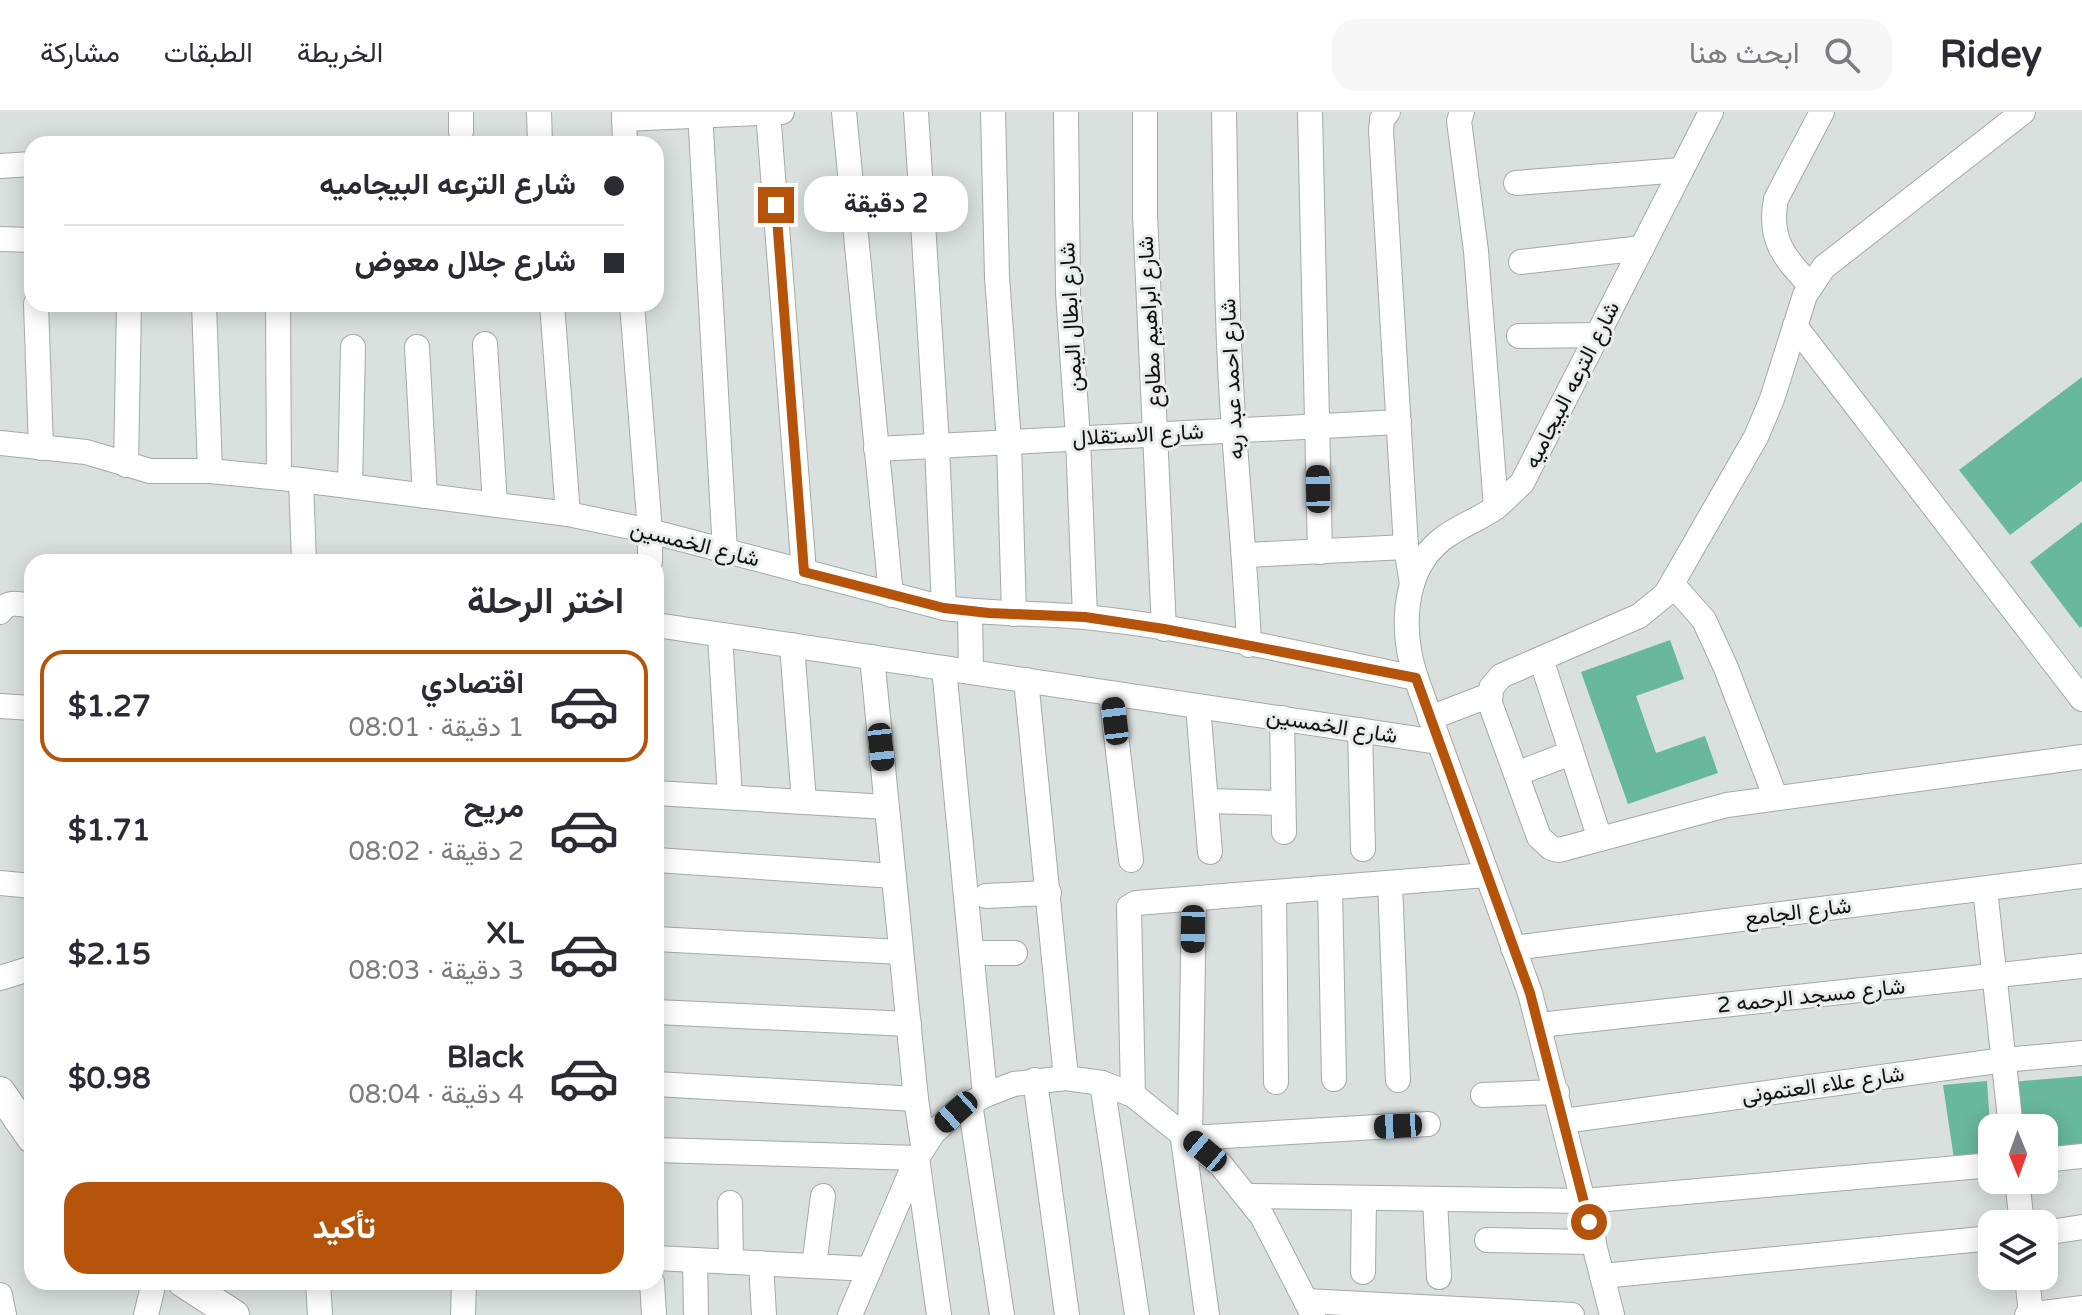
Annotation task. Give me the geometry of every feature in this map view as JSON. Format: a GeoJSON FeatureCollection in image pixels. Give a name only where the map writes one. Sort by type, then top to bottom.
{"type":"FeatureCollection","features":[{"type":"Feature","properties":{"kind":"main road"},"geometry":{"type":"LineString","coordinates":[[0,1092],[24,1126]]}},
{"type":"Feature","properties":{"kind":"main road"},"geometry":{"type":"LineString","coordinates":[[195,1290],[234,1315]]}},
{"type":"Feature","properties":{"kind":"street"},"geometry":{"type":"LineString","coordinates":[[539,112],[540,136]]}},
{"type":"Feature","properties":{"kind":"street"},"geometry":{"type":"LineString","coordinates":[[768,112],[804,572]]}},
{"type":"Feature","properties":{"kind":"street"},"geometry":{"type":"LineString","coordinates":[[625,136],[624,116],[783,112]]}},
{"type":"Feature","properties":{"kind":"street"},"geometry":{"type":"LineString","coordinates":[[844,112],[891,595]]}},
{"type":"Feature","properties":{"kind":"street"},"geometry":{"type":"LineString","coordinates":[[916,112],[944,608]]}},
{"type":"Feature","properties":{"kind":"street"},"geometry":{"type":"LineString","coordinates":[[993,112],[997,277],[1009,442],[1014,614]]}},
{"type":"Feature","properties":{"kind":"street","name":"شارع ابطال اليمن"},"geometry":{"type":"LineString","coordinates":[[1066,112],[1068,293],[1085,617]]}},
{"type":"Feature","properties":{"kind":"street","name":"شارع ابراهيم مطاوع"},"geometry":{"type":"LineString","coordinates":[[1145,112],[1145,215],[1164,629]]}},
{"type":"Feature","properties":{"kind":"street","name":"شارع احمد عبد ربه"},"geometry":{"type":"LineString","coordinates":[[1224,112],[1233,430],[1246,555],[1249,645]]}},
{"type":"Feature","properties":{"kind":"street"},"geometry":{"type":"LineString","coordinates":[[1310,112],[1320,552]]}},
{"type":"Feature","properties":{"kind":"street"},"geometry":{"type":"LineString","coordinates":[[1388,112],[1380,125],[1406,547],[1412,587]]}},
{"type":"Feature","properties":{"kind":"street"},"geometry":{"type":"LineString","coordinates":[[1462,112],[1459,121],[1476,251],[1496,507]]}},
{"type":"Feature","properties":{"kind":"street","name":"شارع الترعه البيجاميه"},"geometry":{"type":"LineString","coordinates":[[1612,1315],[1539,1025],[1416,678],[1405,627],[1412,587],[1421,564],[1442,539],[1496,507],[1522,483],[1711,112]]}},
{"type":"Feature","properties":{"kind":"street"},"geometry":{"type":"LineString","coordinates":[[1810,285],[1780,249],[1774,230],[1774,209],[1776,199],[1822,112]]}},
{"type":"Feature","properties":{"kind":"street"},"geometry":{"type":"LineString","coordinates":[[2023,112],[1824,267],[1810,285],[1756,437],[1673,585],[1658,603],[1639,616],[1501,676],[1491,688],[1490,703],[1539,837],[1551,848],[1568,850],[1703,810],[1775,796],[2082,757]]}},
{"type":"Feature","properties":{"kind":"street"},"geometry":{"type":"LineString","coordinates":[[700,114],[725,551]]}},
{"type":"Feature","properties":{"kind":"street"},"geometry":{"type":"LineString","coordinates":[[0,166],[24,164]]}},
{"type":"Feature","properties":{"kind":"street"},"geometry":{"type":"LineString","coordinates":[[1516,183],[1681,170]]}},
{"type":"Feature","properties":{"kind":"street"},"geometry":{"type":"LineString","coordinates":[[0,239],[24,240]]}},
{"type":"Feature","properties":{"kind":"street"},"geometry":{"type":"LineString","coordinates":[[1521,262],[1642,248]]}},
{"type":"Feature","properties":{"kind":"street"},"geometry":{"type":"LineString","coordinates":[[36,312],[41,448]]}},
{"type":"Feature","properties":{"kind":"street"},"geometry":{"type":"LineString","coordinates":[[126,465],[129,312]]}},
{"type":"Feature","properties":{"kind":"street"},"geometry":{"type":"LineString","coordinates":[[204,312],[210,471]]}},
{"type":"Feature","properties":{"kind":"street"},"geometry":{"type":"LineString","coordinates":[[279,312],[290,478],[303,554]]}},
{"type":"Feature","properties":{"kind":"street"},"geometry":{"type":"LineString","coordinates":[[553,312],[568,514]]}},
{"type":"Feature","properties":{"kind":"street"},"geometry":{"type":"LineString","coordinates":[[633,312],[650,554]]}},
{"type":"Feature","properties":{"kind":"street"},"geometry":{"type":"LineString","coordinates":[[1795,326],[2082,699]]}},
{"type":"Feature","properties":{"kind":"street"},"geometry":{"type":"LineString","coordinates":[[1519,336],[1598,335]]}},
{"type":"Feature","properties":{"kind":"street"},"geometry":{"type":"LineString","coordinates":[[485,344],[495,504]]}},
{"type":"Feature","properties":{"kind":"street"},"geometry":{"type":"LineString","coordinates":[[350,486],[353,347]]}},
{"type":"Feature","properties":{"kind":"street"},"geometry":{"type":"LineString","coordinates":[[417,347],[425,496]]}},
{"type":"Feature","properties":{"kind":"street","name":"شارع الاستقلال"},"geometry":{"type":"LineString","coordinates":[[876,449],[1399,422]]}},
{"type":"Feature","properties":{"kind":"street","name":"شارع الخمسين"},"geometry":{"type":"LineString","coordinates":[[0,443],[86,452],[150,471],[210,471],[290,478],[568,514],[650,531],[944,608],[1085,617],[1164,629],[1416,678]]}},
{"type":"Feature","properties":{"kind":"street"},"geometry":{"type":"LineString","coordinates":[[1246,555],[1406,547]]}},
{"type":"Feature","properties":{"kind":"street"},"geometry":{"type":"LineString","coordinates":[[1673,585],[1704,620],[1726,668],[1775,796]]}},
{"type":"Feature","properties":{"kind":"street"},"geometry":{"type":"LineString","coordinates":[[0,612],[12,603],[24,605]]}},
{"type":"Feature","properties":{"kind":"street"},"geometry":{"type":"LineString","coordinates":[[970,611],[971,672]]}},
{"type":"Feature","properties":{"kind":"street","name":"شارع الخمسين"},"geometry":{"type":"LineString","coordinates":[[664,626],[1438,742]]}},
{"type":"Feature","properties":{"kind":"street"},"geometry":{"type":"LineString","coordinates":[[720,635],[730,797]]}},
{"type":"Feature","properties":{"kind":"street"},"geometry":{"type":"LineString","coordinates":[[792,645],[804,802]]}},
{"type":"Feature","properties":{"kind":"street"},"geometry":{"type":"LineString","coordinates":[[872,657],[939,1315]]}},
{"type":"Feature","properties":{"kind":"street"},"geometry":{"type":"LineString","coordinates":[[1541,659],[1600,839]]}},
{"type":"Feature","properties":{"kind":"street"},"geometry":{"type":"LineString","coordinates":[[944,668],[973,953],[978,1099],[1002,1315]]}},
{"type":"Feature","properties":{"kind":"street"},"geometry":{"type":"LineString","coordinates":[[1026,680],[1066,1078]]}},
{"type":"Feature","properties":{"kind":"street"},"geometry":{"type":"LineString","coordinates":[[1111,693],[1131,860]]}},
{"type":"Feature","properties":{"kind":"street"},"geometry":{"type":"LineString","coordinates":[[1430,718],[1490,695]]}},
{"type":"Feature","properties":{"kind":"street"},"geometry":{"type":"LineString","coordinates":[[0,706],[24,708]]}},
{"type":"Feature","properties":{"kind":"street"},"geometry":{"type":"LineString","coordinates":[[1198,706],[1210,852]]}},
{"type":"Feature","properties":{"kind":"street"},"geometry":{"type":"LineString","coordinates":[[1282,718],[1284,832]]}},
{"type":"Feature","properties":{"kind":"street"},"geometry":{"type":"LineString","coordinates":[[1360,730],[1363,849]]}},
{"type":"Feature","properties":{"kind":"street"},"geometry":{"type":"LineString","coordinates":[[1516,774],[1571,753]]}},
{"type":"Feature","properties":{"kind":"street"},"geometry":{"type":"LineString","coordinates":[[664,793],[887,807]]}},
{"type":"Feature","properties":{"kind":"street"},"geometry":{"type":"LineString","coordinates":[[1206,801],[1283,803]]}},
{"type":"Feature","properties":{"kind":"street"},"geometry":{"type":"LineString","coordinates":[[664,861],[894,876]]}},
{"type":"Feature","properties":{"kind":"street"},"geometry":{"type":"LineString","coordinates":[[1133,1095],[1129,907],[1136,903],[1487,875]]}},
{"type":"Feature","properties":{"kind":"street","name":"شارع الجامع"},"geometry":{"type":"LineString","coordinates":[[1513,948],[2082,876]]}},
{"type":"Feature","properties":{"kind":"street"},"geometry":{"type":"LineString","coordinates":[[0,883],[24,885]]}},
{"type":"Feature","properties":{"kind":"street"},"geometry":{"type":"LineString","coordinates":[[1390,883],[1398,1080]]}},
{"type":"Feature","properties":{"kind":"street"},"geometry":{"type":"LineString","coordinates":[[1330,888],[1334,1079]]}},
{"type":"Feature","properties":{"kind":"street"},"geometry":{"type":"LineString","coordinates":[[1985,889],[2010,1114]]}},
{"type":"Feature","properties":{"kind":"street"},"geometry":{"type":"LineString","coordinates":[[986,896],[1049,893]]}},
{"type":"Feature","properties":{"kind":"street"},"geometry":{"type":"LineString","coordinates":[[1274,893],[1276,1082]]}},
{"type":"Feature","properties":{"kind":"street"},"geometry":{"type":"LineString","coordinates":[[1194,899],[1186,1135],[1207,1315]]}},
{"type":"Feature","properties":{"kind":"street"},"geometry":{"type":"LineString","coordinates":[[664,939],[901,952]]}},
{"type":"Feature","properties":{"kind":"street"},"geometry":{"type":"LineString","coordinates":[[973,953],[1015,953]]}},
{"type":"Feature","properties":{"kind":"street","name":"شارع مسجد الرحمه 2"},"geometry":{"type":"LineString","coordinates":[[1539,1025],[2082,966]]}},
{"type":"Feature","properties":{"kind":"street"},"geometry":{"type":"LineString","coordinates":[[0,978],[24,970]]}},
{"type":"Feature","properties":{"kind":"street"},"geometry":{"type":"LineString","coordinates":[[664,1012],[909,1024]]}},
{"type":"Feature","properties":{"kind":"street","name":"شارع علاء العتمونى"},"geometry":{"type":"LineString","coordinates":[[1564,1121],[2004,1060],[2082,1053]]}},
{"type":"Feature","properties":{"kind":"street"},"geometry":{"type":"LineString","coordinates":[[850,1315],[920,1152],[933,1133],[978,1099],[1035,1080],[1066,1078],[1102,1083],[1133,1095],[1221,1165],[1262,1216],[1309,1308],[1572,1315]]}},
{"type":"Feature","properties":{"kind":"street"},"geometry":{"type":"LineString","coordinates":[[1035,1080],[1067,1315]]}},
{"type":"Feature","properties":{"kind":"street"},"geometry":{"type":"LineString","coordinates":[[1102,1083],[1137,1315]]}},
{"type":"Feature","properties":{"kind":"street"},"geometry":{"type":"LineString","coordinates":[[664,1084],[916,1099]]}},
{"type":"Feature","properties":{"kind":"street"},"geometry":{"type":"LineString","coordinates":[[1483,1095],[1557,1092]]}},
{"type":"Feature","properties":{"kind":"street"},"geometry":{"type":"LineString","coordinates":[[1186,1135],[1428,1124]]}},
{"type":"Feature","properties":{"kind":"street"},"geometry":{"type":"LineString","coordinates":[[664,1150],[920,1152]]}},
{"type":"Feature","properties":{"kind":"street"},"geometry":{"type":"LineString","coordinates":[[2058,1159],[2082,1156]]}},
{"type":"Feature","properties":{"kind":"street"},"geometry":{"type":"LineString","coordinates":[[1249,1196],[1584,1201],[1978,1166]]}},
{"type":"Feature","properties":{"kind":"street"},"geometry":{"type":"LineString","coordinates":[[814,1266],[823,1196]]}},
{"type":"Feature","properties":{"kind":"street"},"geometry":{"type":"LineString","coordinates":[[1363,1272],[1364,1199]]}},
{"type":"Feature","properties":{"kind":"street"},"geometry":{"type":"LineString","coordinates":[[1435,1200],[1439,1277]]}},
{"type":"Feature","properties":{"kind":"street"},"geometry":{"type":"LineString","coordinates":[[730,1203],[731,1262]]}},
{"type":"Feature","properties":{"kind":"street"},"geometry":{"type":"LineString","coordinates":[[2058,1231],[2082,1227]]}},
{"type":"Feature","properties":{"kind":"street"},"geometry":{"type":"LineString","coordinates":[[1602,1276],[1978,1239]]}},
{"type":"Feature","properties":{"kind":"street"},"geometry":{"type":"LineString","coordinates":[[1487,1240],[1594,1242]]}},
{"type":"Feature","properties":{"kind":"street"},"geometry":{"type":"LineString","coordinates":[[664,1258],[814,1266],[868,1275]]}},
{"type":"Feature","properties":{"kind":"street"},"geometry":{"type":"LineString","coordinates":[[695,1260],[696,1315]]}},
{"type":"Feature","properties":{"kind":"street"},"geometry":{"type":"LineString","coordinates":[[761,1264],[764,1315]]}},
{"type":"Feature","properties":{"kind":"street"},"geometry":{"type":"LineString","coordinates":[[868,1275],[870,1315]]}},
{"type":"Feature","properties":{"kind":"street"},"geometry":{"type":"LineString","coordinates":[[146,1315],[152,1290]]}},
{"type":"Feature","properties":{"kind":"street"},"geometry":{"type":"LineString","coordinates":[[318,1290],[320,1315]]}},
{"type":"Feature","properties":{"kind":"street"},"geometry":{"type":"LineString","coordinates":[[463,1315],[464,1290]]}},
{"type":"Feature","properties":{"kind":"street"},"geometry":{"type":"LineString","coordinates":[[652,1290],[654,1315]]}},
{"type":"Feature","properties":{"kind":"street"},"geometry":{"type":"LineString","coordinates":[[2028,1290],[2029,1315],[2082,1308]]}},
{"type":"Feature","properties":{"kind":"street"},"geometry":{"type":"LineString","coordinates":[[0,1295],[4,1315]]}},
{"type":"Feature","properties":{"kind":"building"},"geometry":{"type":"Polygon","coordinates":[[[2082,377],[2082,481],[2010,535],[1959,470],[2082,377]]]}},
{"type":"Feature","properties":{"kind":"building"},"geometry":{"type":"Polygon","coordinates":[[[2082,522],[2082,626],[2080,628],[2030,562],[2082,522]]]}},
{"type":"Feature","properties":{"kind":"building"},"geometry":{"type":"Polygon","coordinates":[[[1670,640],[1684,679],[1636,696],[1656,753],[1705,736],[1718,773],[1628,804],[1581,672],[1670,640]]]}},
{"type":"Feature","properties":{"kind":"building"},"geometry":{"type":"Polygon","coordinates":[[[2082,1076],[2082,1146],[2058,1149],[2058,1114],[2015,1114],[2012,1082],[2082,1076]]]}},
{"type":"Feature","properties":{"kind":"building"},"geometry":{"type":"Polygon","coordinates":[[[1987,1081],[1989,1114],[1978,1114],[1978,1156],[1954,1159],[1943,1085],[1987,1081]]]}},
{"type":"Feature","properties":{"kind":"route"},"geometry":{"type":"LineString","coordinates":[[776,205],[804,572],[944,608],[1085,617],[1164,629],[1416,678],[1530,993],[1589,1222]]}}]}
